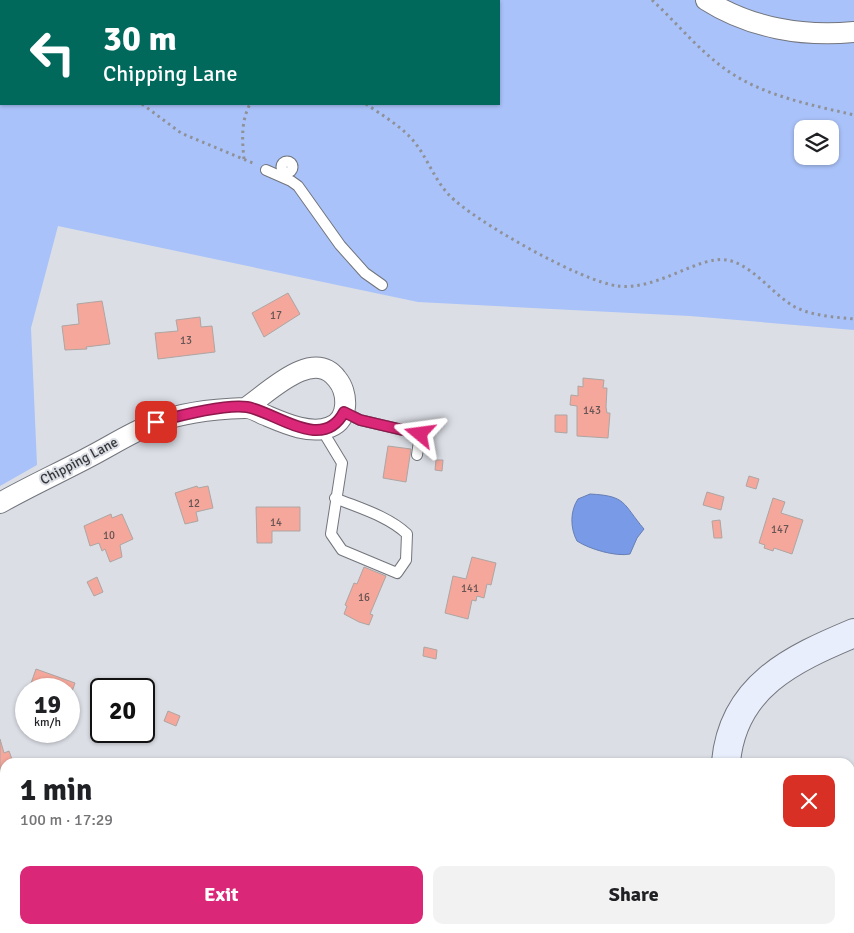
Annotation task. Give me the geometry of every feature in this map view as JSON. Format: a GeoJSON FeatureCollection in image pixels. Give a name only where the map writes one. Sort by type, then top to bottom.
{"type":"FeatureCollection","features":[{"type":"Feature","properties":{"kind":"street"},"geometry":{"type":"LineString","coordinates":[[706,0],[750,21],[791,31],[813,34],[854,32]]}},
{"type":"Feature","properties":{"kind":"street","name":"Chipping Lane"},"geometry":{"type":"LineString","coordinates":[[247,407],[292,375],[308,367],[327,370],[336,377],[342,386],[346,400],[344,412]]}},
{"type":"Feature","properties":{"kind":"street","name":"Chipping Lane"},"geometry":{"type":"LineString","coordinates":[[0,503],[156,422],[205,411],[247,407],[293,425],[322,430]]}},
{"type":"Feature","properties":{"kind":"street"},"geometry":{"type":"LineString","coordinates":[[322,430],[333,426],[344,412]]}},
{"type":"Feature","properties":{"kind":"street"},"geometry":{"type":"LineString","coordinates":[[727,758],[733,734],[743,711],[773,674],[798,658],[854,633]]}},
{"type":"Feature","properties":{"kind":"lane"},"geometry":{"type":"LineString","coordinates":[[275,171],[298,186],[340,245],[365,273],[382,285]]}},
{"type":"Feature","properties":{"kind":"lane"},"geometry":{"type":"LineString","coordinates":[[344,412],[360,420],[420,434],[417,455]]}},
{"type":"Feature","properties":{"kind":"lane"},"geometry":{"type":"LineString","coordinates":[[322,430],[342,463],[335,498],[331,534],[342,550],[397,573],[406,560],[407,534],[399,526],[335,498]]}},
{"type":"Feature","properties":{"kind":"path"},"geometry":{"type":"LineString","coordinates":[[652,0],[728,72],[797,101],[854,115]]}},
{"type":"Feature","properties":{"kind":"path"},"geometry":{"type":"LineString","coordinates":[[143,105],[181,133],[275,171]]}},
{"type":"Feature","properties":{"kind":"path"},"geometry":{"type":"LineString","coordinates":[[244,159],[243,129],[245,112],[249,105]]}},
{"type":"Feature","properties":{"kind":"path"},"geometry":{"type":"LineString","coordinates":[[367,105],[415,144],[448,194],[470,213],[562,265],[601,282],[629,287],[647,285],[712,260],[728,260],[752,274],[794,306],[817,315],[854,320]]}},
{"type":"Feature","properties":{"kind":"shaded area"},"geometry":{"type":"Polygon","coordinates":[[[500,0],[854,0],[854,330],[690,316],[418,302],[58,226],[31,328],[37,465],[0,486],[0,105],[500,105],[500,0]]]}},
{"type":"Feature","properties":{"kind":"shaded area"},"geometry":{"type":"Polygon","coordinates":[[[590,494],[611,497],[623,502],[644,529],[637,538],[630,554],[603,552],[577,541],[572,525],[573,509],[578,499],[590,494]]]}},
{"type":"Feature","properties":{"kind":"building"},"geometry":{"type":"Polygon","coordinates":[[[288,293],[300,314],[264,337],[252,313],[288,293]]]}},
{"type":"Feature","properties":{"kind":"building"},"geometry":{"type":"Polygon","coordinates":[[[102,301],[110,344],[86,347],[87,349],[65,350],[62,326],[79,324],[77,304],[102,301]]]}},
{"type":"Feature","properties":{"kind":"building"},"geometry":{"type":"Polygon","coordinates":[[[200,317],[201,327],[212,326],[215,352],[158,359],[155,333],[178,331],[176,320],[200,317]]]}},
{"type":"Feature","properties":{"kind":"building"},"geometry":{"type":"Polygon","coordinates":[[[583,378],[604,380],[603,388],[607,388],[607,413],[610,413],[608,438],[577,436],[577,406],[570,405],[571,395],[578,396],[578,386],[583,387],[583,378]]]}},
{"type":"Feature","properties":{"kind":"building"},"geometry":{"type":"Polygon","coordinates":[[[555,415],[567,415],[567,433],[555,432],[555,415]]]}},
{"type":"Feature","properties":{"kind":"building"},"geometry":{"type":"Polygon","coordinates":[[[388,446],[411,449],[406,482],[383,478],[388,446]]]}},
{"type":"Feature","properties":{"kind":"building"},"geometry":{"type":"Polygon","coordinates":[[[436,460],[443,460],[442,471],[435,470],[436,460]]]}},
{"type":"Feature","properties":{"kind":"building"},"geometry":{"type":"Polygon","coordinates":[[[749,476],[759,479],[756,489],[746,486],[749,476]]]}},
{"type":"Feature","properties":{"kind":"building"},"geometry":{"type":"Polygon","coordinates":[[[197,486],[198,488],[208,486],[213,508],[196,512],[198,521],[185,524],[175,493],[197,486]]]}},
{"type":"Feature","properties":{"kind":"building"},"geometry":{"type":"Polygon","coordinates":[[[707,492],[724,497],[721,510],[703,505],[707,492]]]}},
{"type":"Feature","properties":{"kind":"building"},"geometry":{"type":"Polygon","coordinates":[[[773,498],[785,502],[781,513],[803,520],[792,554],[774,548],[773,551],[764,548],[765,545],[759,543],[773,498]]]}},
{"type":"Feature","properties":{"kind":"building"},"geometry":{"type":"Polygon","coordinates":[[[256,507],[300,507],[300,531],[272,531],[272,543],[257,543],[256,507]]]}},
{"type":"Feature","properties":{"kind":"building"},"geometry":{"type":"Polygon","coordinates":[[[111,514],[112,518],[122,514],[133,539],[120,545],[122,557],[110,562],[105,549],[102,551],[99,543],[90,546],[84,526],[111,514]]]}},
{"type":"Feature","properties":{"kind":"building"},"geometry":{"type":"Polygon","coordinates":[[[720,520],[722,538],[714,538],[712,521],[720,520]]]}},
{"type":"Feature","properties":{"kind":"building"},"geometry":{"type":"Polygon","coordinates":[[[472,557],[496,563],[491,585],[487,584],[484,598],[477,596],[476,601],[472,600],[468,619],[445,613],[453,576],[466,579],[472,557]]]}},
{"type":"Feature","properties":{"kind":"building"},"geometry":{"type":"Polygon","coordinates":[[[364,567],[386,576],[370,614],[373,615],[369,625],[344,614],[347,606],[345,605],[354,583],[357,584],[364,567]]]}},
{"type":"Feature","properties":{"kind":"building"},"geometry":{"type":"Polygon","coordinates":[[[97,577],[103,592],[94,596],[87,582],[97,577]]]}},
{"type":"Feature","properties":{"kind":"building"},"geometry":{"type":"Polygon","coordinates":[[[424,647],[437,650],[436,659],[423,656],[424,647]]]}},
{"type":"Feature","properties":{"kind":"building"},"geometry":{"type":"Polygon","coordinates":[[[36,669],[61,678],[33,678],[36,669]]]}},
{"type":"Feature","properties":{"kind":"building"},"geometry":{"type":"Polygon","coordinates":[[[168,711],[180,716],[176,726],[164,721],[168,711]]]}},
{"type":"Feature","properties":{"kind":"building"},"geometry":{"type":"Polygon","coordinates":[[[0,739],[4,753],[9,751],[12,758],[0,758],[0,739]]]}},
{"type":"Feature","properties":{"kind":"route"},"geometry":{"type":"LineString","coordinates":[[156,422],[205,411],[247,407],[267,416],[308,429],[322,430],[333,426],[340,420],[344,412],[360,420],[407,429],[420,434]]}}]}
